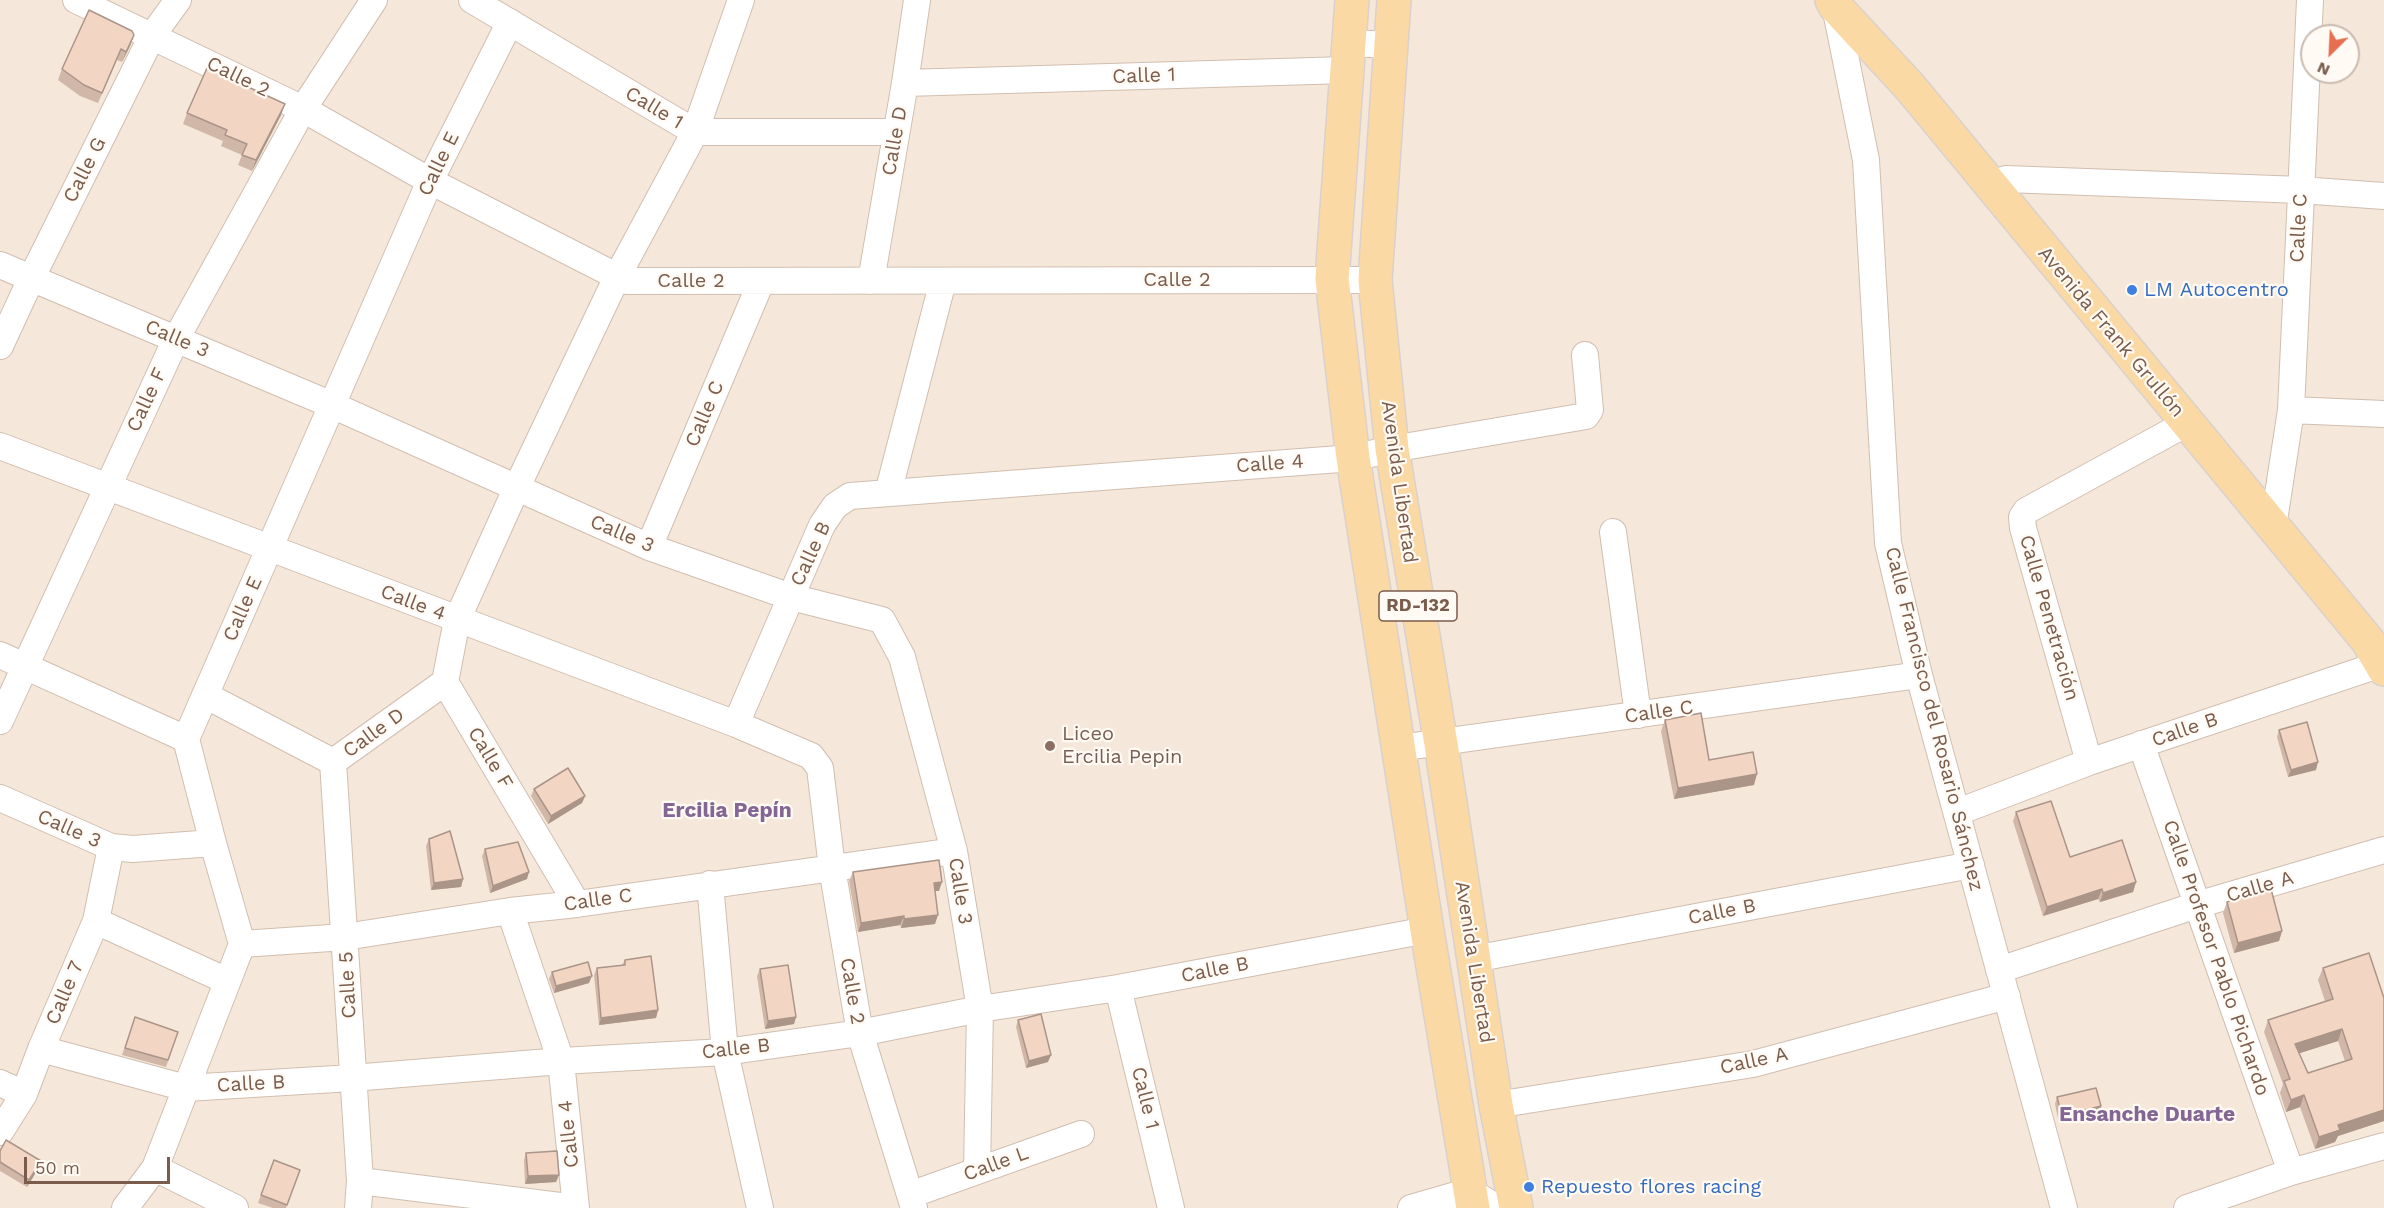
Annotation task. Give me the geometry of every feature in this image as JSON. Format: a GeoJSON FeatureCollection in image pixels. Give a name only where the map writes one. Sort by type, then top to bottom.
{"type":"FeatureCollection","features":[{"type":"Feature","properties":{"kind":"main road","name":"Avenida Libertad"},"geometry":{"type":"LineString","coordinates":[[1352,0],[1332,279],[1353,458],[1471,1200]]}},
{"type":"Feature","properties":{"kind":"main road","name":"Avenida Libertad"},"geometry":{"type":"LineString","coordinates":[[1394,0],[1375,280],[1392,449],[1441,744],[1496,1105],[1516,1208]]}},
{"type":"Feature","properties":{"kind":"main road","name":"Avenida Frank Grullón"},"geometry":{"type":"LineString","coordinates":[[1833,3],[1910,87],[2379,654]]}},
{"type":"Feature","properties":{"kind":"street","name":"Calle 2"},"geometry":{"type":"LineString","coordinates":[[76,0],[303,109],[430,182],[626,281],[1375,280]]}},
{"type":"Feature","properties":{"kind":"street","name":"Calle G"},"geometry":{"type":"LineString","coordinates":[[0,346],[152,36],[178,0]]}},
{"type":"Feature","properties":{"kind":"street","name":"Calle F"},"geometry":{"type":"LineString","coordinates":[[0,721],[176,339],[303,109],[374,0]]}},
{"type":"Feature","properties":{"kind":"street","name":"Calle 1"},"geometry":{"type":"LineString","coordinates":[[472,0],[695,132],[896,132]]}},
{"type":"Feature","properties":{"kind":"street"},"geometry":{"type":"LineString","coordinates":[[445,682],[457,620],[517,487],[617,277],[695,132],[741,0]]}},
{"type":"Feature","properties":{"kind":"street","name":"Calle D"},"geometry":{"type":"LineString","coordinates":[[871,281],[917,0]]}},
{"type":"Feature","properties":{"kind":"street","name":"Calle C"},"geometry":{"type":"LineString","coordinates":[[2273,527],[2291,410],[2310,0]]}},
{"type":"Feature","properties":{"kind":"street","name":"Calle Francisco del Rosario Sánchez"},"geometry":{"type":"LineString","coordinates":[[1833,3],[1866,160],[1888,543],[1919,675],[2064,1208]]}},
{"type":"Feature","properties":{"kind":"street","name":"Calle E"},"geometry":{"type":"LineString","coordinates":[[186,739],[430,182],[510,22]]}},
{"type":"Feature","properties":{"kind":"street","name":"Calle 1"},"geometry":{"type":"LineString","coordinates":[[905,83],[1348,57],[1391,45]]}},
{"type":"Feature","properties":{"kind":"street"},"geometry":{"type":"LineString","coordinates":[[1989,185],[2006,179],[2301,190],[2384,196]]}},
{"type":"Feature","properties":{"kind":"street","name":"Calle 3"},"geometry":{"type":"LineString","coordinates":[[0,265],[332,405],[649,547],[791,597],[882,621],[903,657],[954,851],[980,1009],[977,1171]]}},
{"type":"Feature","properties":{"kind":"street"},"geometry":{"type":"LineString","coordinates":[[888,493],[944,281]]}},
{"type":"Feature","properties":{"kind":"street","name":"Calle C"},"geometry":{"type":"LineString","coordinates":[[649,547],[761,282]]}},
{"type":"Feature","properties":{"kind":"street","name":"Calle 4"},"geometry":{"type":"LineString","coordinates":[[888,493],[1353,458],[1392,449],[1586,416],[1590,410],[1585,355]]}},
{"type":"Feature","properties":{"kind":"street"},"geometry":{"type":"LineString","coordinates":[[2291,410],[2384,414]]}},
{"type":"Feature","properties":{"kind":"street","name":"Calle Penetración"},"geometry":{"type":"LineString","coordinates":[[2089,762],[2023,528],[2022,517],[2026,511],[2187,423]]}},
{"type":"Feature","properties":{"kind":"street","name":"Calle 4"},"geometry":{"type":"LineString","coordinates":[[0,446],[736,724],[811,756],[820,768]]}},
{"type":"Feature","properties":{"kind":"street","name":"Calle B"},"geometry":{"type":"LineString","coordinates":[[736,724],[822,525],[835,506],[850,496],[888,493]]}},
{"type":"Feature","properties":{"kind":"street"},"geometry":{"type":"LineString","coordinates":[[1613,532],[1638,715]]}},
{"type":"Feature","properties":{"kind":"street","name":"Calle B"},"geometry":{"type":"LineString","coordinates":[[1958,812],[2379,654]]}},
{"type":"Feature","properties":{"kind":"street"},"geometry":{"type":"LineString","coordinates":[[0,655],[186,739],[242,944],[155,1168],[125,1208]]}},
{"type":"Feature","properties":{"kind":"street","name":"Calle C"},"geometry":{"type":"LineString","coordinates":[[1398,748],[1441,744],[1919,675]]}},
{"type":"Feature","properties":{"kind":"street","name":"Calle F"},"geometry":{"type":"LineString","coordinates":[[445,682],[577,904]]}},
{"type":"Feature","properties":{"kind":"street","name":"Calle D"},"geometry":{"type":"LineString","coordinates":[[205,695],[333,762],[445,682]]}},
{"type":"Feature","properties":{"kind":"street","name":"Calle Profesor Pablo Pichardo"},"geometry":{"type":"LineString","coordinates":[[2141,744],[2291,1172]]}},
{"type":"Feature","properties":{"kind":"street","name":"Calle 5"},"geometry":{"type":"LineString","coordinates":[[333,762],[360,1181],[358,1208]]}},
{"type":"Feature","properties":{"kind":"street","name":"Calle 2"},"geometry":{"type":"LineString","coordinates":[[820,768],[832,868],[860,1034],[912,1202]]}},
{"type":"Feature","properties":{"kind":"street","name":"Calle 3"},"geometry":{"type":"LineString","coordinates":[[0,798],[111,847],[133,849],[213,843]]}},
{"type":"Feature","properties":{"kind":"street","name":"Calle 7"},"geometry":{"type":"LineString","coordinates":[[0,1132],[24,1094],[96,921],[111,847]]}},
{"type":"Feature","properties":{"kind":"street","name":"Calle A"},"geometry":{"type":"LineString","coordinates":[[1999,970],[2197,905],[2384,850]]}},
{"type":"Feature","properties":{"kind":"street","name":"Calle C"},"geometry":{"type":"LineString","coordinates":[[242,944],[345,937],[510,911],[577,904],[954,851]]}},
{"type":"Feature","properties":{"kind":"street","name":"Calle B"},"geometry":{"type":"LineString","coordinates":[[1474,959],[1971,865]]}},
{"type":"Feature","properties":{"kind":"street"},"geometry":{"type":"LineString","coordinates":[[710,884],[725,1052],[760,1208]]}},
{"type":"Feature","properties":{"kind":"street","name":"Calle 4"},"geometry":{"type":"LineString","coordinates":[[510,911],[561,1060],[576,1208]]}},
{"type":"Feature","properties":{"kind":"street"},"geometry":{"type":"LineString","coordinates":[[96,921],[227,981]]}},
{"type":"Feature","properties":{"kind":"street","name":"Calle B"},"geometry":{"type":"LineString","coordinates":[[41,1049],[186,1088],[352,1078],[561,1060],[725,1052],[860,1034],[980,1009],[1118,988],[1427,930]]}},
{"type":"Feature","properties":{"kind":"street","name":"Calle 1"},"geometry":{"type":"LineString","coordinates":[[1118,988],[1172,1208]]}},
{"type":"Feature","properties":{"kind":"street","name":"Calle A"},"geometry":{"type":"LineString","coordinates":[[1496,1105],[1753,1064],[2007,996]]}},
{"type":"Feature","properties":{"kind":"street"},"geometry":{"type":"LineString","coordinates":[[0,1083],[24,1094]]}},
{"type":"Feature","properties":{"kind":"street","name":"Calle L"},"geometry":{"type":"LineString","coordinates":[[912,1202],[977,1171],[1081,1134]]}},
{"type":"Feature","properties":{"kind":"street"},"geometry":{"type":"LineString","coordinates":[[2187,1208],[2291,1172],[2384,1146]]}},
{"type":"Feature","properties":{"kind":"street"},"geometry":{"type":"LineString","coordinates":[[155,1168],[235,1208]]}},
{"type":"Feature","properties":{"kind":"street"},"geometry":{"type":"LineString","coordinates":[[360,1181],[576,1208]]}},
{"type":"Feature","properties":{"kind":"street"},"geometry":{"type":"LineString","coordinates":[[1410,1208],[1471,1200],[1497,1208]]}},
{"type":"Feature","properties":{"kind":"shaded area"},"geometry":{"type":"Polygon","coordinates":[[[0,0],[2384,0],[2384,1208],[0,1208],[0,0]]]}},
{"type":"Feature","properties":{"kind":"building"},"geometry":{"type":"Polygon","coordinates":[[[89,10],[132,31],[134,35],[126,52],[121,49],[102,93],[84,85],[62,69],[89,10]]]}},
{"type":"Feature","properties":{"kind":"building"},"geometry":{"type":"Polygon","coordinates":[[[207,68],[285,104],[256,160],[242,155],[247,144],[225,135],[227,130],[187,113],[207,68]]]}},
{"type":"Feature","properties":{"kind":"building"},"geometry":{"type":"Polygon","coordinates":[[[1701,713],[1709,760],[1753,752],[1757,774],[1678,788],[1665,720],[1701,713]]]}},
{"type":"Feature","properties":{"kind":"building"},"geometry":{"type":"Polygon","coordinates":[[[2307,722],[2318,762],[2291,770],[2279,730],[2307,722]]]}},
{"type":"Feature","properties":{"kind":"building"},"geometry":{"type":"Polygon","coordinates":[[[568,768],[585,796],[551,816],[534,789],[568,768]]]}},
{"type":"Feature","properties":{"kind":"building"},"geometry":{"type":"Polygon","coordinates":[[[2051,801],[2070,857],[2122,840],[2136,882],[2103,893],[2102,889],[2047,907],[2016,812],[2051,801]]]}},
{"type":"Feature","properties":{"kind":"building"},"geometry":{"type":"Polygon","coordinates":[[[450,831],[463,879],[434,883],[429,839],[450,831]]]}},
{"type":"Feature","properties":{"kind":"building"},"geometry":{"type":"Polygon","coordinates":[[[518,842],[529,872],[493,886],[485,849],[518,842]]]}},
{"type":"Feature","properties":{"kind":"building"},"geometry":{"type":"Polygon","coordinates":[[[939,860],[942,882],[934,883],[938,915],[904,919],[904,916],[861,923],[853,872],[939,860]]]}},
{"type":"Feature","properties":{"kind":"building"},"geometry":{"type":"Polygon","coordinates":[[[2271,889],[2282,931],[2238,943],[2227,902],[2271,889]]]}},
{"type":"Feature","properties":{"kind":"building"},"geometry":{"type":"Polygon","coordinates":[[[2369,953],[2384,998],[2384,1110],[2338,1125],[2340,1130],[2319,1137],[2304,1095],[2291,1100],[2284,1081],[2290,1079],[2268,1020],[2333,999],[2323,968],[2369,953]],[[2342,1029],[2295,1044],[2308,1073],[2352,1059],[2342,1029]]]}},
{"type":"Feature","properties":{"kind":"building"},"geometry":{"type":"Polygon","coordinates":[[[651,956],[658,1010],[601,1018],[597,968],[625,965],[625,960],[651,956]]]}},
{"type":"Feature","properties":{"kind":"building"},"geometry":{"type":"Polygon","coordinates":[[[588,962],[592,976],[556,986],[552,972],[588,962]]]}},
{"type":"Feature","properties":{"kind":"building"},"geometry":{"type":"Polygon","coordinates":[[[788,965],[796,1017],[768,1021],[760,969],[788,965]]]}},
{"type":"Feature","properties":{"kind":"building"},"geometry":{"type":"Polygon","coordinates":[[[1041,1014],[1051,1055],[1029,1061],[1018,1020],[1041,1014]]]}},
{"type":"Feature","properties":{"kind":"building"},"geometry":{"type":"Polygon","coordinates":[[[135,1017],[178,1032],[168,1060],[125,1048],[135,1017]]]}},
{"type":"Feature","properties":{"kind":"building"},"geometry":{"type":"Polygon","coordinates":[[[2096,1088],[2101,1106],[2062,1116],[2057,1097],[2096,1088]]]}},
{"type":"Feature","properties":{"kind":"building"},"geometry":{"type":"Polygon","coordinates":[[[6,1140],[41,1161],[29,1180],[0,1162],[0,1151],[6,1140]]]}},
{"type":"Feature","properties":{"kind":"building"},"geometry":{"type":"Polygon","coordinates":[[[557,1151],[559,1175],[528,1176],[526,1153],[557,1151]]]}},
{"type":"Feature","properties":{"kind":"building"},"geometry":{"type":"Polygon","coordinates":[[[274,1160],[300,1170],[287,1205],[261,1195],[274,1160]]]}},
{"type":"Feature","properties":{"kind":"place","name":"LM Autocentro"},"geometry":{"type":"Point","coordinates":[2132,290]}},
{"type":"Feature","properties":{"kind":"place","name":"Liceo Ercilia Pepin"},"geometry":{"type":"Point","coordinates":[1050,746]}},
{"type":"Feature","properties":{"kind":"place","name":"Repuesto flores racing"},"geometry":{"type":"Point","coordinates":[1529,1187]}},
{"type":"Feature","properties":{"kind":"district","name":"Ercilia Pepín"},"geometry":{"type":"Point","coordinates":[727,811]}},
{"type":"Feature","properties":{"kind":"district","name":"Ensanche Duarte"},"geometry":{"type":"Point","coordinates":[2147,1115]}}]}
